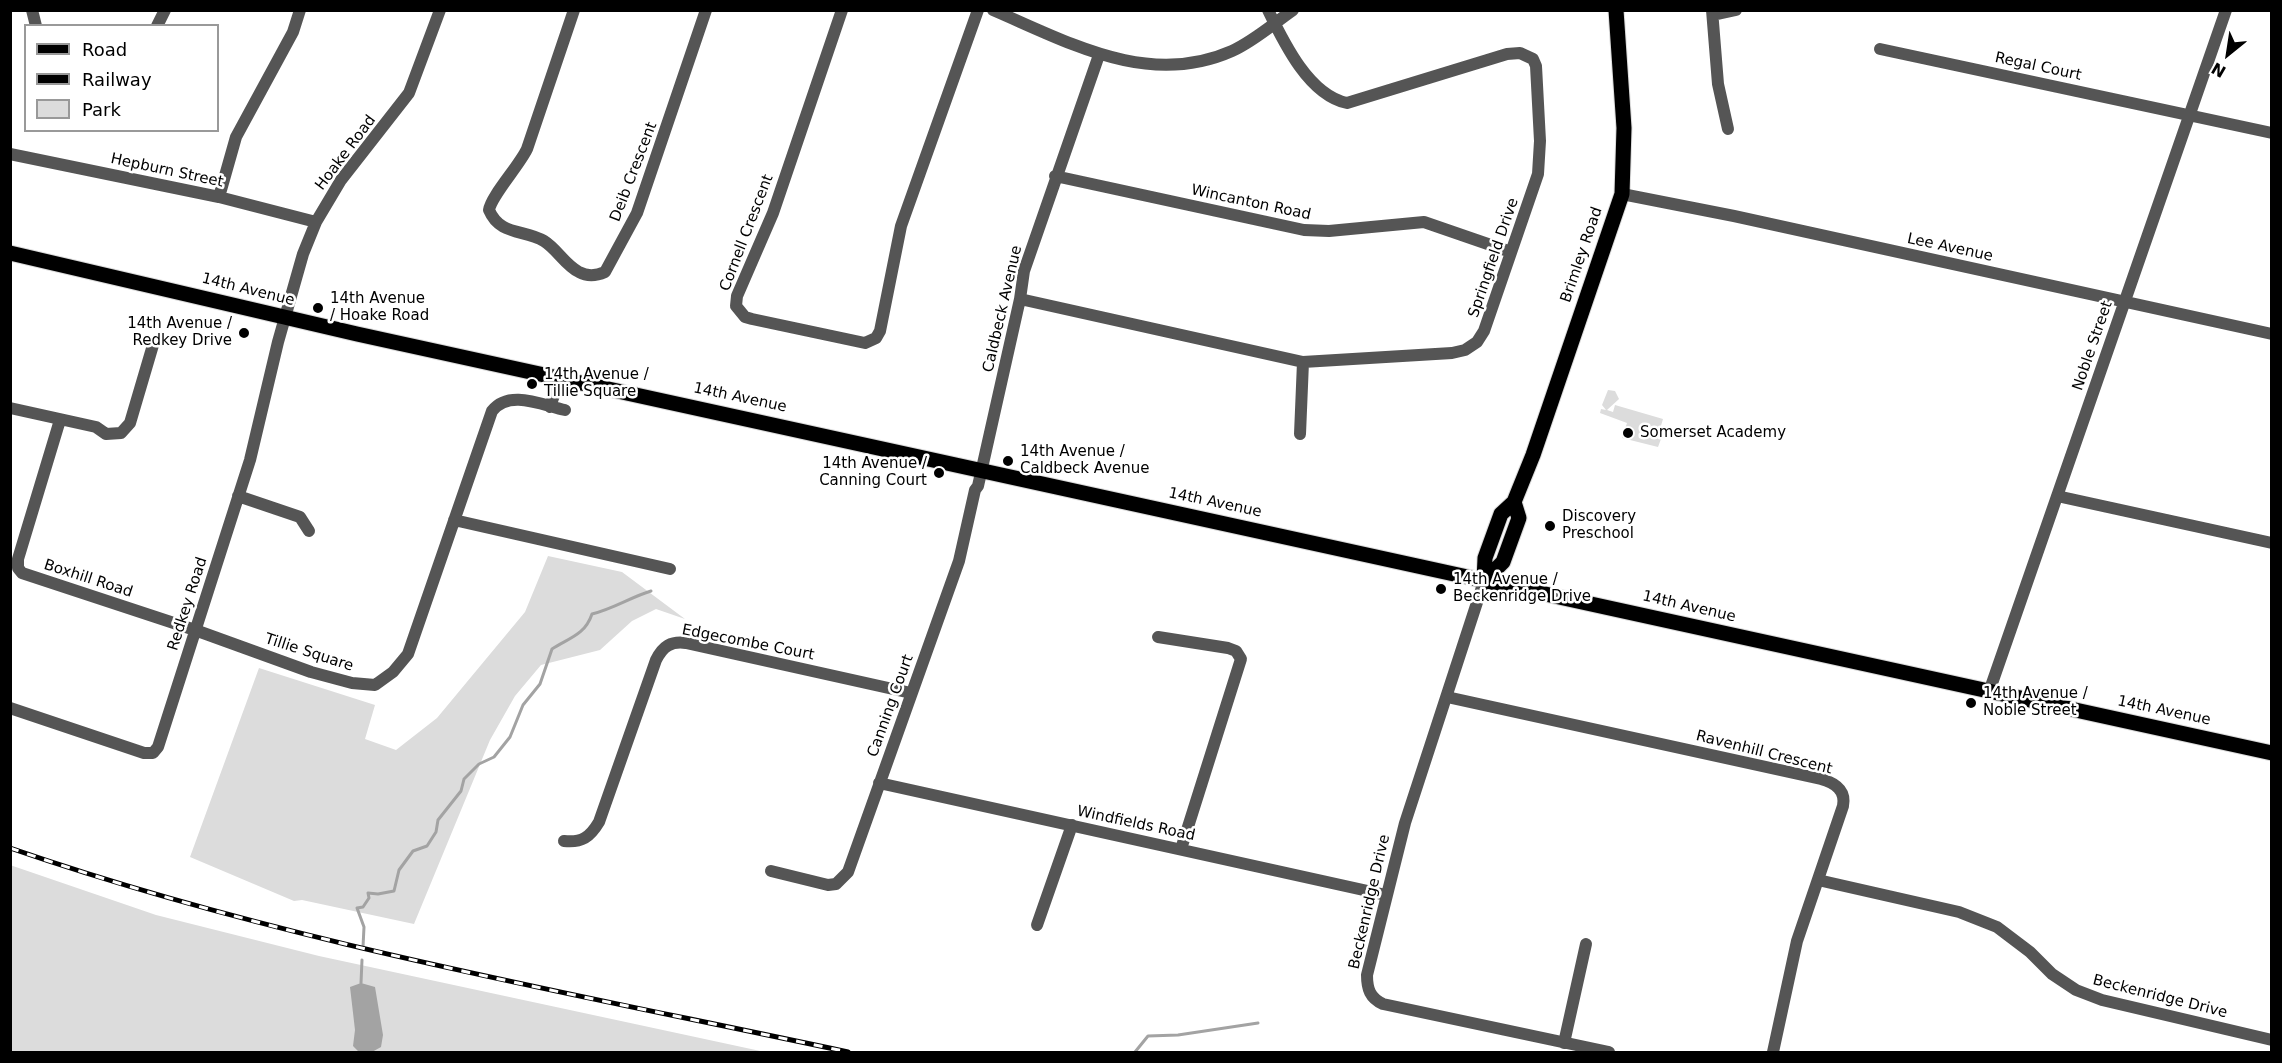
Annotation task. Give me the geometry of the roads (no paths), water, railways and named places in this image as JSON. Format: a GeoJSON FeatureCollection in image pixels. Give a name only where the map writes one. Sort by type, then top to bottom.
{"type":"FeatureCollection","features":[{"type":"Feature","properties":{"kind":"main road","name":"Brimley Road"},"geometry":{"type":"LineString","coordinates":[[1484,581],[1485,558],[1501,514],[1514,502],[1536,447],[1622,194],[1625,166],[1624,128],[1616,10]]}},
{"type":"Feature","properties":{"kind":"main road","name":"14th Avenue"},"geometry":{"type":"LineString","coordinates":[[10,253],[284,318],[2271,753]]}},
{"type":"Feature","properties":{"kind":"street"},"geometry":{"type":"LineString","coordinates":[[157,24],[165,10]]}},
{"type":"Feature","properties":{"kind":"street"},"geometry":{"type":"LineString","coordinates":[[219,197],[236,137],[293,32],[300,10]]}},
{"type":"Feature","properties":{"kind":"street","name":"Hoake Road"},"geometry":{"type":"LineString","coordinates":[[284,318],[316,222],[341,180],[409,93],[440,10]]}},
{"type":"Feature","properties":{"kind":"street","name":"Deib Crescent"},"geometry":{"type":"LineString","coordinates":[[574,10],[527,148],[516,169],[495,196],[489,210],[497,223],[512,232],[543,241],[578,272],[590,276],[605,272],[637,213],[706,10]]}},
{"type":"Feature","properties":{"kind":"street","name":"Cornell Crescent"},"geometry":{"type":"LineString","coordinates":[[842,10],[773,213],[737,296],[736,306],[745,317],[865,343],[876,338],[880,332],[901,226],[978,10]]}},
{"type":"Feature","properties":{"kind":"street"},"geometry":{"type":"LineString","coordinates":[[993,10],[1099,55],[1150,65],[1192,63],[1230,52],[1293,10]]}},
{"type":"Feature","properties":{"kind":"street"},"geometry":{"type":"LineString","coordinates":[[1268,10],[1275,23]]}},
{"type":"Feature","properties":{"kind":"street"},"geometry":{"type":"LineString","coordinates":[[1728,129],[1718,84],[1713,13],[1736,10]]}},
{"type":"Feature","properties":{"kind":"street","name":"Noble Street"},"geometry":{"type":"LineString","coordinates":[[1989,692],[2226,10]]}},
{"type":"Feature","properties":{"kind":"street","name":"Springfield Drive"},"geometry":{"type":"LineString","coordinates":[[1020,299],[1304,362],[1465,350],[1477,342],[1484,331],[1540,164],[1536,66],[1533,60],[1520,53],[1507,54],[1347,103],[1338,101],[1316,86],[1275,23]]}},
{"type":"Feature","properties":{"kind":"street","name":"Regal Court"},"geometry":{"type":"LineString","coordinates":[[1880,49],[2271,133]]}},
{"type":"Feature","properties":{"kind":"street","name":"Caldbeck Avenue"},"geometry":{"type":"LineString","coordinates":[[982,470],[1020,299],[1024,270],[1099,55]]}},
{"type":"Feature","properties":{"kind":"street","name":"Hepburn Street"},"geometry":{"type":"LineString","coordinates":[[10,153],[219,197],[316,222]]}},
{"type":"Feature","properties":{"kind":"street","name":"Wincanton Road"},"geometry":{"type":"LineString","coordinates":[[1055,176],[1304,231],[1329,231],[1424,222],[1511,252]]}},
{"type":"Feature","properties":{"kind":"street","name":"Lee Avenue"},"geometry":{"type":"LineString","coordinates":[[1622,194],[1696,208],[2271,334]]}},
{"type":"Feature","properties":{"kind":"street","name":"Redkey Road"},"geometry":{"type":"LineString","coordinates":[[10,708],[144,753],[153,753],[162,736],[238,496],[284,318]]}},
{"type":"Feature","properties":{"kind":"street"},"geometry":{"type":"LineString","coordinates":[[10,408],[96,427],[106,434],[116,434],[126,430],[153,345]]}},
{"type":"Feature","properties":{"kind":"street"},"geometry":{"type":"LineString","coordinates":[[1300,434],[1304,362]]}},
{"type":"Feature","properties":{"kind":"street"},"geometry":{"type":"LineString","coordinates":[[550,407],[560,377]]}},
{"type":"Feature","properties":{"kind":"street","name":"Tillie Square"},"geometry":{"type":"LineString","coordinates":[[195,630],[332,678],[375,685],[393,672],[408,654],[488,421],[498,404],[509,399],[565,410]]}},
{"type":"Feature","properties":{"kind":"street","name":"Boxhill Road"},"geometry":{"type":"LineString","coordinates":[[60,420],[18,559],[18,568],[29,575],[195,630]]}},
{"type":"Feature","properties":{"kind":"street","name":"Canning Court"},"geometry":{"type":"LineString","coordinates":[[771,872],[828,885],[836,884],[843,879],[959,561],[982,470]]}},
{"type":"Feature","properties":{"kind":"street"},"geometry":{"type":"LineString","coordinates":[[238,496],[300,517],[309,531]]}},
{"type":"Feature","properties":{"kind":"street"},"geometry":{"type":"LineString","coordinates":[[2057,496],[2271,543]]}},
{"type":"Feature","properties":{"kind":"street"},"geometry":{"type":"LineString","coordinates":[[454,520],[670,569]]}},
{"type":"Feature","properties":{"kind":"street","name":"Beckenridge Drive"},"geometry":{"type":"LineString","coordinates":[[1484,581],[1405,823],[1367,975],[1368,988],[1376,1001],[1609,1053]]}},
{"type":"Feature","properties":{"kind":"street"},"geometry":{"type":"LineString","coordinates":[[1158,637],[1228,648],[1236,651],[1241,659],[1181,849]]}},
{"type":"Feature","properties":{"kind":"street","name":"Edgecombe Court"},"geometry":{"type":"LineString","coordinates":[[564,841],[578,842],[591,835],[599,822],[656,660],[668,645],[676,642],[693,645],[911,693]]}},
{"type":"Feature","properties":{"kind":"street","name":"Ravenhill Crescent"},"geometry":{"type":"LineString","coordinates":[[1447,697],[1833,783],[1842,791],[1843,806],[1797,941],[1773,1053]]}},
{"type":"Feature","properties":{"kind":"street","name":"Windfields Road"},"geometry":{"type":"LineString","coordinates":[[879,783],[1386,895]]}},
{"type":"Feature","properties":{"kind":"street"},"geometry":{"type":"LineString","coordinates":[[1037,925],[1072,825]]}},
{"type":"Feature","properties":{"kind":"street","name":"Beckenridge Drive"},"geometry":{"type":"LineString","coordinates":[[1818,880],[1959,912],[1997,927],[2030,952],[2052,974],[2076,990],[2102,1000],[2271,1040]]}},
{"type":"Feature","properties":{"kind":"street"},"geometry":{"type":"LineString","coordinates":[[1564,1043],[1586,944]]}},
{"type":"Feature","properties":{"kind":"waterway"},"geometry":{"type":"LineString","coordinates":[[363,947],[364,927],[357,908],[363,907],[369,898],[368,893],[394,891],[399,870],[413,851],[427,846],[436,832],[438,820],[461,791],[464,779],[479,764],[494,757],[510,737],[523,705],[540,684],[552,649],[581,631],[592,614],[651,591]]}},
{"type":"Feature","properties":{"kind":"waterway"},"geometry":{"type":"LineString","coordinates":[[361,983],[362,960]]}},
{"type":"Feature","properties":{"kind":"waterway"},"geometry":{"type":"LineString","coordinates":[[1135,1052],[1148,1036],[1178,1035],[1258,1023]]}},
{"type":"Feature","properties":{"kind":"railway"},"geometry":{"type":"LineString","coordinates":[[10,848],[216,911],[321,938],[531,986],[848,1052]]}},
{"type":"Feature","properties":{"kind":"place","name":"14th Avenue / Hoake Road"},"geometry":{"type":"Point","coordinates":[318,308]}},
{"type":"Feature","properties":{"kind":"place","name":"14th Avenue / Redkey Drive"},"geometry":{"type":"Point","coordinates":[244,333]}},
{"type":"Feature","properties":{"kind":"place","name":"14th Avenue / Tillie Square"},"geometry":{"type":"Point","coordinates":[532,384]}},
{"type":"Feature","properties":{"kind":"place","name":"Somerset Academy"},"geometry":{"type":"Point","coordinates":[1628,433]}},
{"type":"Feature","properties":{"kind":"place","name":"14th Avenue / Caldbeck Avenue"},"geometry":{"type":"Point","coordinates":[1008,461]}},
{"type":"Feature","properties":{"kind":"place","name":"14th Avenue / Canning Court"},"geometry":{"type":"Point","coordinates":[939,473]}},
{"type":"Feature","properties":{"kind":"place","name":"Discovery Preschool"},"geometry":{"type":"Point","coordinates":[1550,526]}},
{"type":"Feature","properties":{"kind":"place","name":"14th Avenue / Beckenridge Drive"},"geometry":{"type":"Point","coordinates":[1441,589]}},
{"type":"Feature","properties":{"kind":"place","name":"14th Avenue / Noble Street"},"geometry":{"type":"Point","coordinates":[1971,703]}}]}
